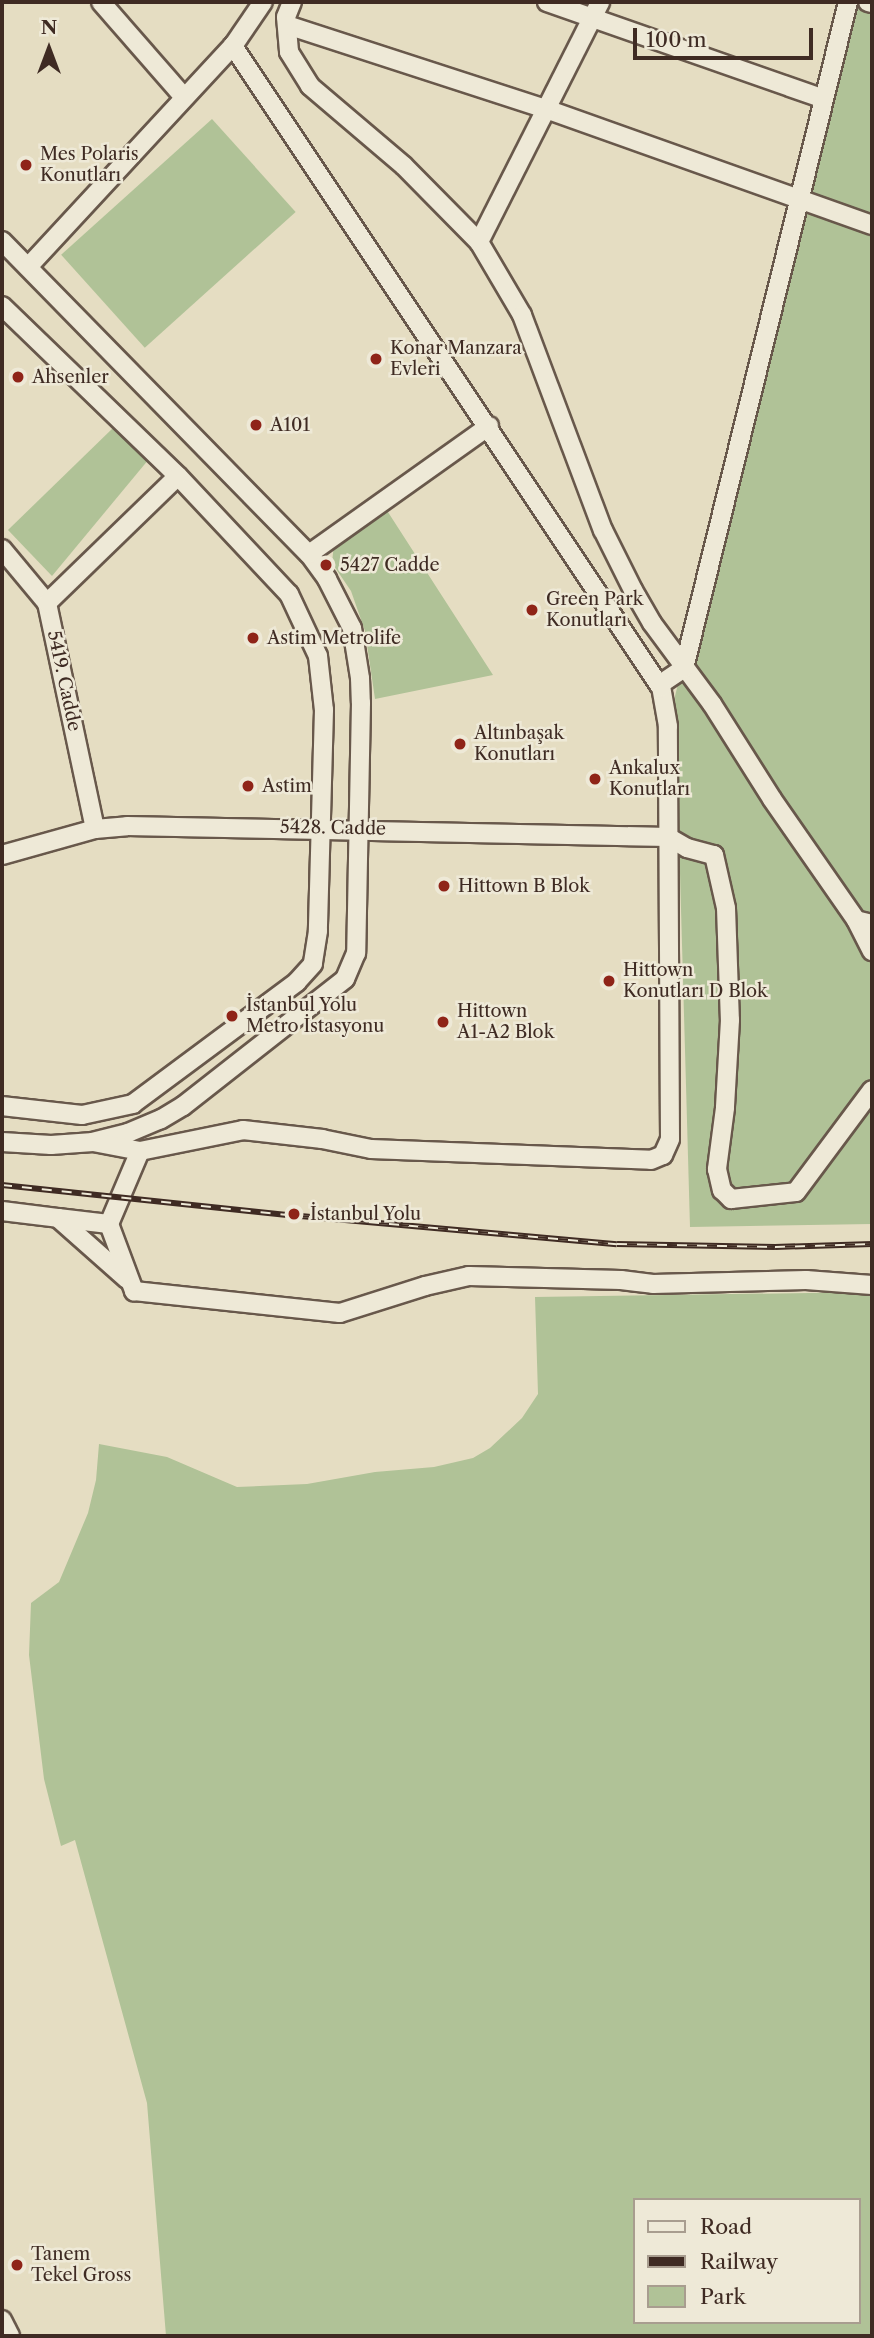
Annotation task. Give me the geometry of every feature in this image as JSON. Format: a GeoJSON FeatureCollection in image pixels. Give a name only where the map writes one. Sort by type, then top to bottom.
{"type":"FeatureCollection","features":[{"type":"Feature","properties":{"kind":"street"},"geometry":{"type":"LineString","coordinates":[[101,2],[184,97]]}},
{"type":"Feature","properties":{"kind":"street"},"geometry":{"type":"LineString","coordinates":[[28,267],[151,138],[184,97],[233,46],[263,2]]}},
{"type":"Feature","properties":{"kind":"street"},"geometry":{"type":"LineString","coordinates":[[292,2],[286,17],[289,52],[310,86],[404,166],[479,242],[522,315],[603,530],[652,623],[712,704],[772,799],[864,922],[872,951]]}},
{"type":"Feature","properties":{"kind":"street"},"geometry":{"type":"LineString","coordinates":[[547,2],[596,10],[824,99]]}},
{"type":"Feature","properties":{"kind":"street"},"geometry":{"type":"LineString","coordinates":[[659,685],[684,668],[848,2]]}},
{"type":"Feature","properties":{"kind":"street"},"geometry":{"type":"LineString","coordinates":[[479,242],[596,10]]}},
{"type":"Feature","properties":{"kind":"street"},"geometry":{"type":"LineString","coordinates":[[287,25],[546,108],[872,225]]}},
{"type":"Feature","properties":{"kind":"street"},"geometry":{"type":"LineString","coordinates":[[93,1142],[140,1151],[243,1130],[322,1139],[371,1149],[658,1158],[667,1150],[670,1139],[667,712],[659,685],[489,426],[233,46]]}},
{"type":"Feature","properties":{"kind":"street"},"geometry":{"type":"LineString","coordinates":[[2,242],[309,554],[327,579],[352,628],[361,703],[356,953],[345,979],[183,1106],[141,1128],[93,1142],[51,1145],[2,1142]]}},
{"type":"Feature","properties":{"kind":"street"},"geometry":{"type":"LineString","coordinates":[[2,306],[178,476],[289,594],[318,656],[324,710],[317,949],[313,964],[297,982],[133,1104],[82,1115],[2,1106]]}},
{"type":"Feature","properties":{"kind":"street"},"geometry":{"type":"LineString","coordinates":[[309,554],[489,426]]}},
{"type":"Feature","properties":{"kind":"street"},"geometry":{"type":"LineString","coordinates":[[47,603],[178,476]]}},
{"type":"Feature","properties":{"kind":"street","name":"5419. Cadde"},"geometry":{"type":"LineString","coordinates":[[2,549],[47,603],[94,829]]}},
{"type":"Feature","properties":{"kind":"street","name":"5428. Cadde"},"geometry":{"type":"LineString","coordinates":[[2,855],[94,829],[127,826],[668,837]]}},
{"type":"Feature","properties":{"kind":"street"},"geometry":{"type":"LineString","coordinates":[[668,837],[687,848],[714,855],[726,908],[730,1020],[717,1169],[722,1190],[731,1199],[796,1192],[872,1090]]}},
{"type":"Feature","properties":{"kind":"street"},"geometry":{"type":"LineString","coordinates":[[140,1151],[109,1224],[127,1279],[134,1291],[341,1313],[425,1286],[469,1276],[621,1280],[653,1284],[806,1280],[872,1285]]}},
{"type":"Feature","properties":{"kind":"street"},"geometry":{"type":"LineString","coordinates":[[2,1211],[109,1224]]}},
{"type":"Feature","properties":{"kind":"street"},"geometry":{"type":"LineString","coordinates":[[58,1218],[127,1279]]}},
{"type":"Feature","properties":{"kind":"street"},"geometry":{"type":"LineString","coordinates":[[2,2320],[10,2336]]}},
{"type":"Feature","properties":{"kind":"green space"},"geometry":{"type":"Polygon","coordinates":[[[848,2],[872,2],[872,1224],[690,1227],[675,696],[848,2]]]}},
{"type":"Feature","properties":{"kind":"green space"},"geometry":{"type":"Polygon","coordinates":[[[212,119],[296,212],[145,348],[61,255],[212,119]]]}},
{"type":"Feature","properties":{"kind":"green space"},"geometry":{"type":"Polygon","coordinates":[[[114,427],[149,459],[52,576],[8,530],[114,427]]]}},
{"type":"Feature","properties":{"kind":"green space"},"geometry":{"type":"Polygon","coordinates":[[[386,509],[493,675],[375,699],[365,631],[351,591],[332,563],[334,543],[386,509]]]}},
{"type":"Feature","properties":{"kind":"green space"},"geometry":{"type":"Polygon","coordinates":[[[872,1292],[872,2336],[166,2336],[147,2103],[75,1840],[61,1846],[44,1779],[29,1655],[31,1603],[59,1582],[88,1513],[96,1480],[99,1444],[167,1457],[237,1487],[307,1484],[375,1472],[434,1467],[473,1458],[490,1448],[522,1418],[538,1394],[535,1297],[872,1292]]]}},
{"type":"Feature","properties":{"kind":"railway"},"geometry":{"type":"LineString","coordinates":[[2,1185],[289,1215],[617,1244],[775,1247],[872,1244]]}},
{"type":"Feature","properties":{"kind":"place","name":"Mes Polaris Konutları"},"geometry":{"type":"Point","coordinates":[26,165]}},
{"type":"Feature","properties":{"kind":"place","name":"Konar Manzara Evleri"},"geometry":{"type":"Point","coordinates":[376,359]}},
{"type":"Feature","properties":{"kind":"place","name":"Ahsenler"},"geometry":{"type":"Point","coordinates":[18,377]}},
{"type":"Feature","properties":{"kind":"place","name":"A101"},"geometry":{"type":"Point","coordinates":[256,425]}},
{"type":"Feature","properties":{"kind":"place","name":"5427 Cadde"},"geometry":{"type":"Point","coordinates":[326,565]}},
{"type":"Feature","properties":{"kind":"place","name":"Green Park Konutları"},"geometry":{"type":"Point","coordinates":[532,610]}},
{"type":"Feature","properties":{"kind":"place","name":"Astim Metrolife"},"geometry":{"type":"Point","coordinates":[253,638]}},
{"type":"Feature","properties":{"kind":"place","name":"Altınbaşak Konutları"},"geometry":{"type":"Point","coordinates":[460,744]}},
{"type":"Feature","properties":{"kind":"place","name":"Ankalux Konutları"},"geometry":{"type":"Point","coordinates":[595,779]}},
{"type":"Feature","properties":{"kind":"place","name":"Astim"},"geometry":{"type":"Point","coordinates":[248,786]}},
{"type":"Feature","properties":{"kind":"place","name":"Hittown B Blok"},"geometry":{"type":"Point","coordinates":[444,886]}},
{"type":"Feature","properties":{"kind":"place","name":"Hittown Konutları D Blok"},"geometry":{"type":"Point","coordinates":[609,981]}},
{"type":"Feature","properties":{"kind":"place","name":"İstanbul Yolu Metro İstasyonu"},"geometry":{"type":"Point","coordinates":[232,1016]}},
{"type":"Feature","properties":{"kind":"place","name":"Hittown A1-A2 Blok"},"geometry":{"type":"Point","coordinates":[443,1022]}},
{"type":"Feature","properties":{"kind":"place","name":"İstanbul Yolu"},"geometry":{"type":"Point","coordinates":[294,1214]}},
{"type":"Feature","properties":{"kind":"place","name":"Tanem Tekel Gross"},"geometry":{"type":"Point","coordinates":[17,2265]}}]}
